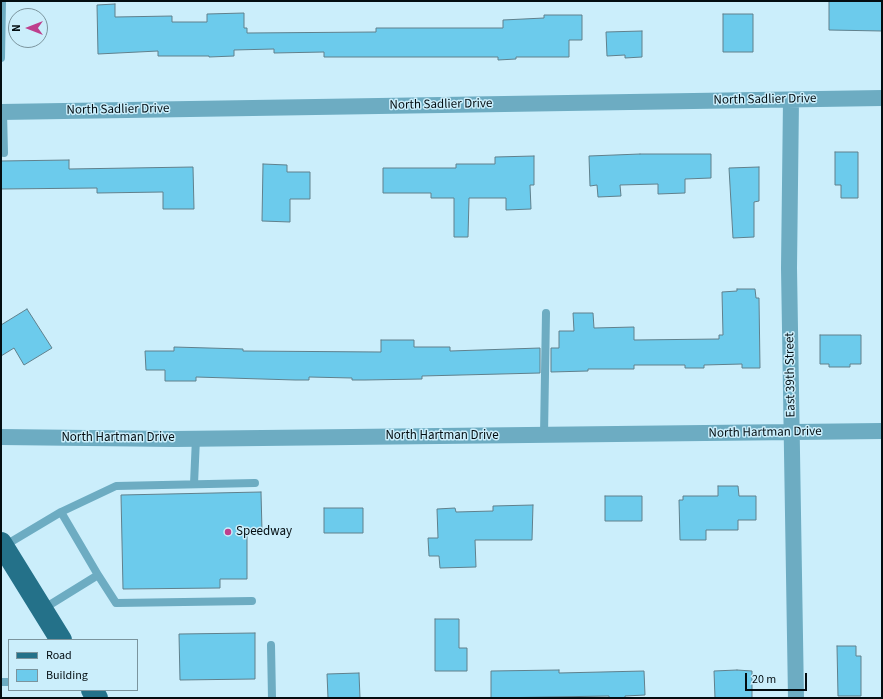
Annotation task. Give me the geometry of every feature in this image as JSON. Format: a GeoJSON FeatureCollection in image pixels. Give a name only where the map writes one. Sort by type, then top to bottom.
{"type":"FeatureCollection","features":[{"type":"Feature","properties":{"kind":"main road"},"geometry":{"type":"LineString","coordinates":[[2,546],[60,639]]}},
{"type":"Feature","properties":{"kind":"street","name":"North Sadlier Drive"},"geometry":{"type":"LineString","coordinates":[[2,112],[882,98]]}},
{"type":"Feature","properties":{"kind":"street","name":"East 39th Street"},"geometry":{"type":"LineString","coordinates":[[791,100],[790,268],[796,698]]}},
{"type":"Feature","properties":{"kind":"street","name":"North Hartman Drive"},"geometry":{"type":"LineString","coordinates":[[1,438],[196,438],[882,431]]}},
{"type":"Feature","properties":{"kind":"lane"},"geometry":{"type":"LineString","coordinates":[[1,58],[2,1]]}},
{"type":"Feature","properties":{"kind":"lane"},"geometry":{"type":"LineString","coordinates":[[2,112],[4,153]]}},
{"type":"Feature","properties":{"kind":"lane"},"geometry":{"type":"LineString","coordinates":[[544,435],[546,314]]}},
{"type":"Feature","properties":{"kind":"lane"},"geometry":{"type":"LineString","coordinates":[[194,484],[196,438]]}},
{"type":"Feature","properties":{"kind":"lane"},"geometry":{"type":"LineString","coordinates":[[2,546],[61,512],[116,486],[255,483]]}},
{"type":"Feature","properties":{"kind":"lane"},"geometry":{"type":"LineString","coordinates":[[61,512],[116,603],[252,601]]}},
{"type":"Feature","properties":{"kind":"lane"},"geometry":{"type":"LineString","coordinates":[[42,609],[98,575]]}},
{"type":"Feature","properties":{"kind":"lane"},"geometry":{"type":"LineString","coordinates":[[271,645],[272,698]]}},
{"type":"Feature","properties":{"kind":"building"},"geometry":{"type":"Polygon","coordinates":[[[829,1],[882,1],[882,31],[829,30],[829,1]]]}},
{"type":"Feature","properties":{"kind":"building"},"geometry":{"type":"Polygon","coordinates":[[[115,4],[115,17],[172,16],[172,22],[207,22],[207,14],[244,13],[244,28],[247,28],[247,33],[376,32],[376,28],[503,28],[503,20],[544,18],[544,15],[582,15],[582,40],[569,40],[569,57],[516,57],[516,59],[498,60],[498,57],[324,57],[324,52],[274,53],[274,49],[234,50],[234,56],[209,57],[158,56],[158,51],[98,54],[97,5],[115,4]]]}},
{"type":"Feature","properties":{"kind":"building"},"geometry":{"type":"Polygon","coordinates":[[[723,14],[753,14],[753,52],[723,52],[723,14]]]}},
{"type":"Feature","properties":{"kind":"building"},"geometry":{"type":"Polygon","coordinates":[[[642,31],[642,57],[625,58],[625,55],[607,56],[606,32],[642,31]]]}},
{"type":"Feature","properties":{"kind":"building"},"geometry":{"type":"Polygon","coordinates":[[[835,152],[858,152],[858,198],[841,198],[841,185],[835,185],[835,152]]]}},
{"type":"Feature","properties":{"kind":"building"},"geometry":{"type":"Polygon","coordinates":[[[711,154],[711,178],[685,179],[685,193],[658,194],[658,184],[620,185],[621,196],[598,197],[597,185],[590,186],[589,156],[711,154]]]}},
{"type":"Feature","properties":{"kind":"building"},"geometry":{"type":"Polygon","coordinates":[[[534,156],[534,185],[530,185],[531,209],[506,210],[506,198],[469,198],[468,237],[454,237],[454,198],[431,198],[431,193],[383,193],[383,168],[456,168],[456,164],[495,164],[495,157],[534,156]]]}},
{"type":"Feature","properties":{"kind":"building"},"geometry":{"type":"Polygon","coordinates":[[[69,160],[69,169],[193,167],[194,209],[163,209],[163,192],[97,193],[97,188],[1,189],[1,161],[69,160]]]}},
{"type":"Feature","properties":{"kind":"building"},"geometry":{"type":"Polygon","coordinates":[[[263,164],[287,165],[287,172],[310,172],[310,199],[290,199],[290,222],[262,221],[263,164]]]}},
{"type":"Feature","properties":{"kind":"building"},"geometry":{"type":"Polygon","coordinates":[[[759,167],[759,201],[754,202],[754,237],[733,238],[729,168],[759,167]]]}},
{"type":"Feature","properties":{"kind":"building"},"geometry":{"type":"Polygon","coordinates":[[[737,289],[755,289],[756,298],[759,298],[760,368],[742,368],[742,364],[704,365],[704,368],[685,368],[685,365],[634,365],[634,369],[588,369],[588,371],[551,372],[551,348],[559,348],[559,331],[574,331],[573,313],[593,313],[594,328],[634,327],[634,340],[719,339],[719,335],[723,335],[722,292],[737,291],[737,289]]]}},
{"type":"Feature","properties":{"kind":"building"},"geometry":{"type":"Polygon","coordinates":[[[27,309],[52,348],[24,365],[14,348],[1,356],[1,325],[27,309]]]}},
{"type":"Feature","properties":{"kind":"building"},"geometry":{"type":"Polygon","coordinates":[[[820,335],[861,335],[861,364],[850,364],[850,367],[829,367],[829,364],[820,364],[820,335]]]}},
{"type":"Feature","properties":{"kind":"building"},"geometry":{"type":"Polygon","coordinates":[[[381,340],[414,340],[414,347],[450,347],[450,351],[540,348],[540,373],[422,376],[422,379],[352,380],[352,378],[309,377],[309,380],[295,380],[196,377],[196,381],[165,381],[165,370],[146,370],[145,351],[174,351],[174,347],[243,349],[243,351],[381,352],[381,340]]]}},
{"type":"Feature","properties":{"kind":"building"},"geometry":{"type":"Polygon","coordinates":[[[718,486],[738,486],[739,496],[756,496],[756,520],[738,520],[738,530],[706,530],[706,540],[680,540],[679,500],[683,500],[683,496],[718,496],[718,486]]]}},
{"type":"Feature","properties":{"kind":"building"},"geometry":{"type":"Polygon","coordinates":[[[261,492],[262,531],[247,531],[247,579],[220,579],[220,588],[123,589],[121,495],[261,492]]]}},
{"type":"Feature","properties":{"kind":"building"},"geometry":{"type":"Polygon","coordinates":[[[605,496],[642,496],[642,521],[605,521],[605,496]]]}},
{"type":"Feature","properties":{"kind":"building"},"geometry":{"type":"Polygon","coordinates":[[[533,505],[532,540],[475,540],[476,567],[440,568],[439,556],[429,556],[428,538],[438,538],[437,509],[455,508],[456,512],[493,511],[493,506],[533,505]]]}},
{"type":"Feature","properties":{"kind":"building"},"geometry":{"type":"Polygon","coordinates":[[[324,508],[363,508],[363,533],[324,533],[324,508]]]}},
{"type":"Feature","properties":{"kind":"building"},"geometry":{"type":"Polygon","coordinates":[[[435,619],[459,619],[459,648],[467,648],[467,671],[435,671],[435,619]]]}},
{"type":"Feature","properties":{"kind":"building"},"geometry":{"type":"Polygon","coordinates":[[[255,633],[255,679],[180,680],[179,634],[255,633]]]}},
{"type":"Feature","properties":{"kind":"building"},"geometry":{"type":"Polygon","coordinates":[[[837,646],[856,646],[856,656],[861,656],[861,696],[838,696],[837,646]]]}},
{"type":"Feature","properties":{"kind":"building"},"geometry":{"type":"Polygon","coordinates":[[[559,670],[559,673],[644,671],[645,695],[625,696],[625,698],[609,698],[609,696],[491,698],[491,671],[559,670]]]}},
{"type":"Feature","properties":{"kind":"building"},"geometry":{"type":"Polygon","coordinates":[[[714,671],[752,671],[752,698],[715,698],[714,671]]]}},
{"type":"Feature","properties":{"kind":"building"},"geometry":{"type":"Polygon","coordinates":[[[359,673],[360,698],[328,698],[327,674],[359,673]]]}},
{"type":"Feature","properties":{"kind":"place","name":"Speedway"},"geometry":{"type":"Point","coordinates":[228,532]}}]}
